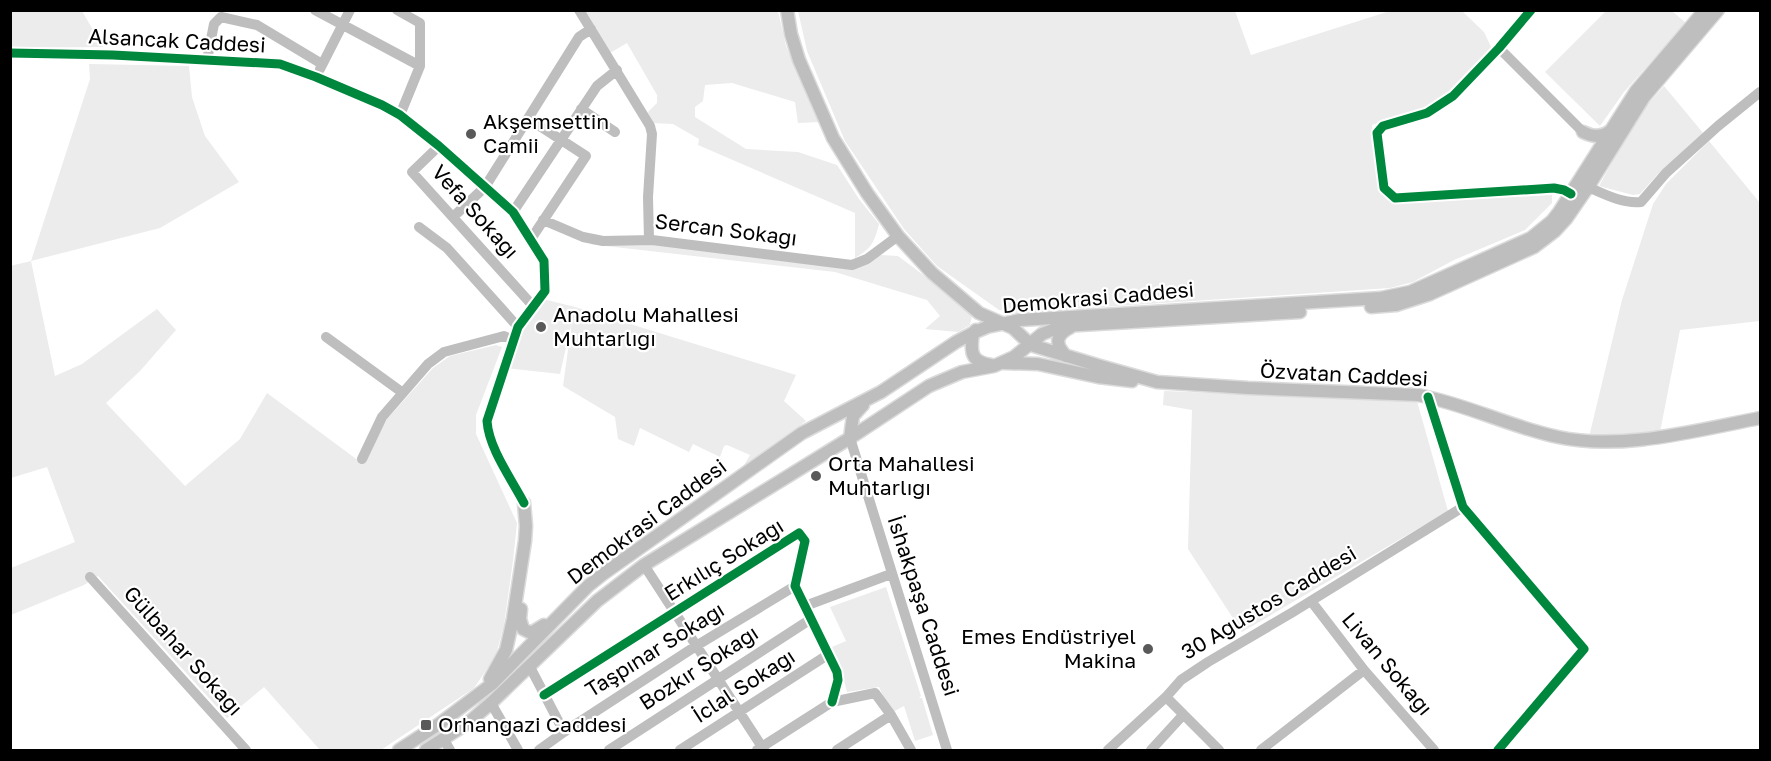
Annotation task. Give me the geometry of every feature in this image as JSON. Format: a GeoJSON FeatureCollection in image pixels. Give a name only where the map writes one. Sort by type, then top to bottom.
{"type":"FeatureCollection","features":[{"type":"Feature","properties":{"kind":"main road"},"geometry":{"type":"LineString","coordinates":[[787,10],[799,60],[833,138],[867,193],[898,236],[932,273],[979,313],[1013,328],[1031,345]]}},
{"type":"Feature","properties":{"kind":"main road","name":"Demokrasi Caddesi"},"geometry":{"type":"LineString","coordinates":[[399,750],[481,693],[588,586],[802,433],[881,392],[973,333],[1020,320],[1397,296],[1531,238],[1552,221],[1571,195],[1636,91],[1706,10]]}},
{"type":"Feature","properties":{"kind":"main road","name":"Demokrasi Caddesi"},"geometry":{"type":"LineString","coordinates":[[426,750],[447,745],[612,588],[644,565],[937,382],[962,372],[997,365],[1014,357],[1042,334],[1053,329],[1063,326],[1396,305],[1411,301],[1534,247],[1560,225],[1588,187],[1638,104],[1718,10]]}},
{"type":"Feature","properties":{"kind":"main road"},"geometry":{"type":"LineString","coordinates":[[1584,132],[1598,137],[1611,130]]}},
{"type":"Feature","properties":{"kind":"main road"},"geometry":{"type":"LineString","coordinates":[[1584,132],[1593,146],[1595,157]]}},
{"type":"Feature","properties":{"kind":"main road"},"geometry":{"type":"LineString","coordinates":[[979,313],[981,321],[978,329],[973,333],[971,344],[975,359],[981,363],[1038,364],[1115,380],[1157,382]]}},
{"type":"Feature","properties":{"kind":"main road"},"geometry":{"type":"LineString","coordinates":[[1066,356],[1059,346],[1058,339],[1062,332],[1073,326]]}},
{"type":"Feature","properties":{"kind":"main road"},"geometry":{"type":"LineString","coordinates":[[1014,357],[1019,349],[1019,334]]}},
{"type":"Feature","properties":{"kind":"main road","name":"Özvatan Caddesi"},"geometry":{"type":"LineString","coordinates":[[1031,345],[1157,382],[1428,397],[1539,433],[1588,441],[1656,438],[1761,418]]}},
{"type":"Feature","properties":{"kind":"main road"},"geometry":{"type":"LineString","coordinates":[[850,438],[853,416],[881,392]]}},
{"type":"Feature","properties":{"kind":"main road"},"geometry":{"type":"LineString","coordinates":[[524,503],[530,516],[532,532],[521,608],[521,626],[526,632],[536,631],[562,612]]}},
{"type":"Feature","properties":{"kind":"main road"},"geometry":{"type":"LineString","coordinates":[[481,693],[506,650],[525,541],[524,503]]}},
{"type":"Feature","properties":{"kind":"main road"},"geometry":{"type":"LineString","coordinates":[[619,564],[634,560],[644,565]]}},
{"type":"Feature","properties":{"kind":"main road"},"geometry":{"type":"LineString","coordinates":[[513,619],[516,638],[528,647],[543,649],[550,647]]}},
{"type":"Feature","properties":{"kind":"street"},"geometry":{"type":"LineString","coordinates":[[315,10],[420,66]]}},
{"type":"Feature","properties":{"kind":"street"},"geometry":{"type":"LineString","coordinates":[[316,77],[350,10]]}},
{"type":"Feature","properties":{"kind":"street"},"geometry":{"type":"LineString","coordinates":[[398,10],[420,23],[420,66],[400,115]]}},
{"type":"Feature","properties":{"kind":"street"},"geometry":{"type":"LineString","coordinates":[[579,10],[650,126],[652,134],[648,197],[649,240]]}},
{"type":"Feature","properties":{"kind":"street"},"geometry":{"type":"LineString","coordinates":[[1531,10],[1499,48],[1453,96],[1427,113],[1383,126],[1377,133],[1384,188],[1395,198],[1554,188],[1564,190],[1571,195]]}},
{"type":"Feature","properties":{"kind":"street"},"geometry":{"type":"LineString","coordinates":[[207,60],[214,24],[221,17],[257,25],[322,64]]}},
{"type":"Feature","properties":{"kind":"street"},"geometry":{"type":"LineString","coordinates":[[453,217],[485,187],[579,37],[591,29]]}},
{"type":"Feature","properties":{"kind":"street"},"geometry":{"type":"LineString","coordinates":[[1499,48],[1584,132]]}},
{"type":"Feature","properties":{"kind":"street","name":"Alsancak Caddesi"},"geometry":{"type":"LineString","coordinates":[[10,53],[113,55],[280,64],[382,105],[400,115],[439,146],[513,212],[544,261],[545,291],[518,327],[487,421],[492,444],[524,503]]}},
{"type":"Feature","properties":{"kind":"street"},"geometry":{"type":"LineString","coordinates":[[513,212],[597,86],[616,70]]}},
{"type":"Feature","properties":{"kind":"street"},"geometry":{"type":"LineString","coordinates":[[1588,187],[1624,201],[1641,202],[1666,173],[1718,126],[1761,92]]}},
{"type":"Feature","properties":{"kind":"street"},"geometry":{"type":"LineString","coordinates":[[581,109],[615,132]]}},
{"type":"Feature","properties":{"kind":"street"},"geometry":{"type":"LineString","coordinates":[[529,119],[586,156],[531,239]]}},
{"type":"Feature","properties":{"kind":"street","name":"Vefa Sokağı"},"geometry":{"type":"LineString","coordinates":[[439,146],[412,172],[533,306]]}},
{"type":"Feature","properties":{"kind":"street","name":"Sercan Sokağı"},"geometry":{"type":"LineString","coordinates":[[543,220],[564,231],[603,242],[649,240],[852,266],[867,260],[898,236]]}},
{"type":"Feature","properties":{"kind":"street"},"geometry":{"type":"LineString","coordinates":[[419,228],[447,248],[518,327]]}},
{"type":"Feature","properties":{"kind":"street"},"geometry":{"type":"LineString","coordinates":[[362,459],[382,417],[428,364],[444,352],[504,336],[513,340]]}},
{"type":"Feature","properties":{"kind":"street"},"geometry":{"type":"LineString","coordinates":[[326,337],[403,393]]}},
{"type":"Feature","properties":{"kind":"street"},"geometry":{"type":"LineString","coordinates":[[1428,397],[1463,507],[1584,649],[1498,750]]}},
{"type":"Feature","properties":{"kind":"street","name":"İshakpaşa Caddesi"},"geometry":{"type":"LineString","coordinates":[[850,438],[947,750]]}},
{"type":"Feature","properties":{"kind":"street","name":"30 Ağustos Caddesi"},"geometry":{"type":"LineString","coordinates":[[1108,750],[1166,697],[1181,680],[1463,507]]}},
{"type":"Feature","properties":{"kind":"street","name":"Erkılıç Sokağı"},"geometry":{"type":"LineString","coordinates":[[544,695],[800,533],[805,541],[795,586]]}},
{"type":"Feature","properties":{"kind":"street"},"geometry":{"type":"LineString","coordinates":[[644,565],[761,749],[832,702],[875,693],[891,715],[910,750]]}},
{"type":"Feature","properties":{"kind":"street"},"geometry":{"type":"LineString","coordinates":[[805,606],[891,574]]}},
{"type":"Feature","properties":{"kind":"street","name":"Gülbahar Sokağı"},"geometry":{"type":"LineString","coordinates":[[90,577],[246,750]]}},
{"type":"Feature","properties":{"kind":"street"},"geometry":{"type":"LineString","coordinates":[[795,586],[837,672],[838,680],[832,702]]}},
{"type":"Feature","properties":{"kind":"street","name":"Taşpınar Sokağı"},"geometry":{"type":"LineString","coordinates":[[539,750],[696,646],[795,586]]}},
{"type":"Feature","properties":{"kind":"street","name":"Livan Sokağı"},"geometry":{"type":"LineString","coordinates":[[1311,601],[1364,670],[1434,750]]}},
{"type":"Feature","properties":{"kind":"street","name":"Bozkır Sokağı"},"geometry":{"type":"LineString","coordinates":[[609,750],[811,619]]}},
{"type":"Feature","properties":{"kind":"street","name":"İclal Sokağı"},"geometry":{"type":"LineString","coordinates":[[680,750],[829,654]]}},
{"type":"Feature","properties":{"kind":"street"},"geometry":{"type":"LineString","coordinates":[[530,667],[564,732]]}},
{"type":"Feature","properties":{"kind":"street"},"geometry":{"type":"LineString","coordinates":[[1261,750],[1364,670]]}},
{"type":"Feature","properties":{"kind":"street"},"geometry":{"type":"LineString","coordinates":[[1166,697],[1219,750]]}},
{"type":"Feature","properties":{"kind":"street"},"geometry":{"type":"LineString","coordinates":[[491,703],[518,750]]}},
{"type":"Feature","properties":{"kind":"street"},"geometry":{"type":"LineString","coordinates":[[837,750],[891,715]]}},
{"type":"Feature","properties":{"kind":"street"},"geometry":{"type":"LineString","coordinates":[[1151,750],[1183,715]]}},
{"type":"Feature","properties":{"kind":"shaded area"},"geometry":{"type":"Polygon","coordinates":[[[10,11],[82,11],[103,47],[11,48],[10,11]]]}},
{"type":"Feature","properties":{"kind":"shaded area"},"geometry":{"type":"Polygon","coordinates":[[[583,11],[778,11],[786,46],[820,122],[798,123],[795,102],[732,83],[705,85],[703,101],[695,107],[695,117],[746,149],[798,152],[837,165],[879,224],[869,248],[855,258],[855,213],[698,145],[699,139],[673,124],[652,123],[648,112],[657,103],[657,95],[627,43],[610,53],[583,11]]]}},
{"type":"Feature","properties":{"kind":"shaded area"},"geometry":{"type":"Polygon","coordinates":[[[798,11],[1235,11],[1251,55],[1390,11],[1462,11],[1484,32],[1492,49],[1452,90],[1424,108],[1372,125],[1380,193],[1394,203],[1552,195],[1552,203],[1525,230],[1454,260],[1413,282],[1390,288],[1013,313],[999,310],[937,266],[904,229],[845,141],[807,51],[798,11]]]}},
{"type":"Feature","properties":{"kind":"shaded area"},"geometry":{"type":"Polygon","coordinates":[[[1606,11],[1672,11],[1686,23],[1624,92],[1600,126],[1545,72],[1606,11]]]}},
{"type":"Feature","properties":{"kind":"shaded area"},"geometry":{"type":"Polygon","coordinates":[[[89,64],[189,66],[192,97],[205,136],[239,182],[160,228],[31,261],[90,79],[89,64]]]}},
{"type":"Feature","properties":{"kind":"shaded area"},"geometry":{"type":"Polygon","coordinates":[[[1664,86],[1704,134],[1657,175],[1640,194],[1633,195],[1599,186],[1644,108],[1664,86]]]}},
{"type":"Feature","properties":{"kind":"shaded area"},"geometry":{"type":"Polygon","coordinates":[[[1709,141],[1760,203],[1760,321],[1680,330],[1660,432],[1589,437],[1622,300],[1653,204],[1666,184],[1709,141]]]}},
{"type":"Feature","properties":{"kind":"shaded area"},"geometry":{"type":"Polygon","coordinates":[[[588,244],[651,244],[853,268],[881,255],[898,256],[962,304],[972,316],[970,325],[958,332],[925,329],[940,316],[927,300],[835,272],[588,244]]]}},
{"type":"Feature","properties":{"kind":"shaded area"},"geometry":{"type":"Polygon","coordinates":[[[31,261],[55,376],[82,364],[157,309],[176,330],[140,371],[106,403],[185,486],[240,439],[267,393],[363,464],[386,420],[433,368],[450,356],[496,345],[502,347],[476,415],[476,434],[517,523],[504,625],[497,651],[474,688],[381,750],[320,750],[264,687],[227,718],[98,576],[84,585],[11,615],[11,568],[75,542],[47,467],[11,478],[10,266],[31,261]]]}},
{"type":"Feature","properties":{"kind":"shaded area"},"geometry":{"type":"Polygon","coordinates":[[[543,299],[796,375],[784,401],[806,421],[743,467],[750,455],[727,445],[724,446],[720,457],[693,444],[689,452],[640,428],[634,446],[618,439],[615,417],[563,386],[572,321],[560,374],[506,368],[522,328],[543,299]]]}},
{"type":"Feature","properties":{"kind":"shaded area"},"geometry":{"type":"Polygon","coordinates":[[[1164,391],[1417,401],[1448,511],[1242,632],[1188,549],[1192,410],[1163,405],[1164,391]]]}},
{"type":"Feature","properties":{"kind":"shaded area"},"geometry":{"type":"Polygon","coordinates":[[[886,587],[921,696],[919,698],[922,698],[933,735],[915,741],[904,706],[891,713],[879,687],[847,692],[839,661],[832,647],[846,641],[830,607],[886,587]]]}},
{"type":"Feature","properties":{"kind":"cycle path"},"geometry":{"type":"LineString","coordinates":[[1531,10],[1499,48],[1453,96],[1427,113],[1383,126],[1377,133],[1384,188],[1395,198],[1554,188],[1571,194]]}},
{"type":"Feature","properties":{"kind":"cycle path"},"geometry":{"type":"LineString","coordinates":[[10,53],[113,55],[280,64],[382,105],[400,115],[439,146],[513,212],[544,261],[545,291],[518,327],[487,421],[496,453],[524,503]]}},
{"type":"Feature","properties":{"kind":"cycle path"},"geometry":{"type":"LineString","coordinates":[[1428,397],[1463,507],[1584,649],[1498,750]]}},
{"type":"Feature","properties":{"kind":"cycle path"},"geometry":{"type":"LineString","coordinates":[[544,695],[799,533],[805,541],[795,586],[837,672],[838,680],[832,702]]}},
{"type":"Feature","properties":{"kind":"place","name":"Akşemsettin Camii"},"geometry":{"type":"Point","coordinates":[471,134]}},
{"type":"Feature","properties":{"kind":"place","name":"Anadolu Mahallesi Muhtarlığı"},"geometry":{"type":"Point","coordinates":[541,327]}},
{"type":"Feature","properties":{"kind":"place","name":"Orta Mahallesi Muhtarlığı"},"geometry":{"type":"Point","coordinates":[816,476]}},
{"type":"Feature","properties":{"kind":"place","name":"Emes Endüstriyel Makina"},"geometry":{"type":"Point","coordinates":[1148,649]}},
{"type":"Feature","properties":{"kind":"place","name":"Orhangazi Caddesi"},"geometry":{"type":"Point","coordinates":[426,725]}}]}
